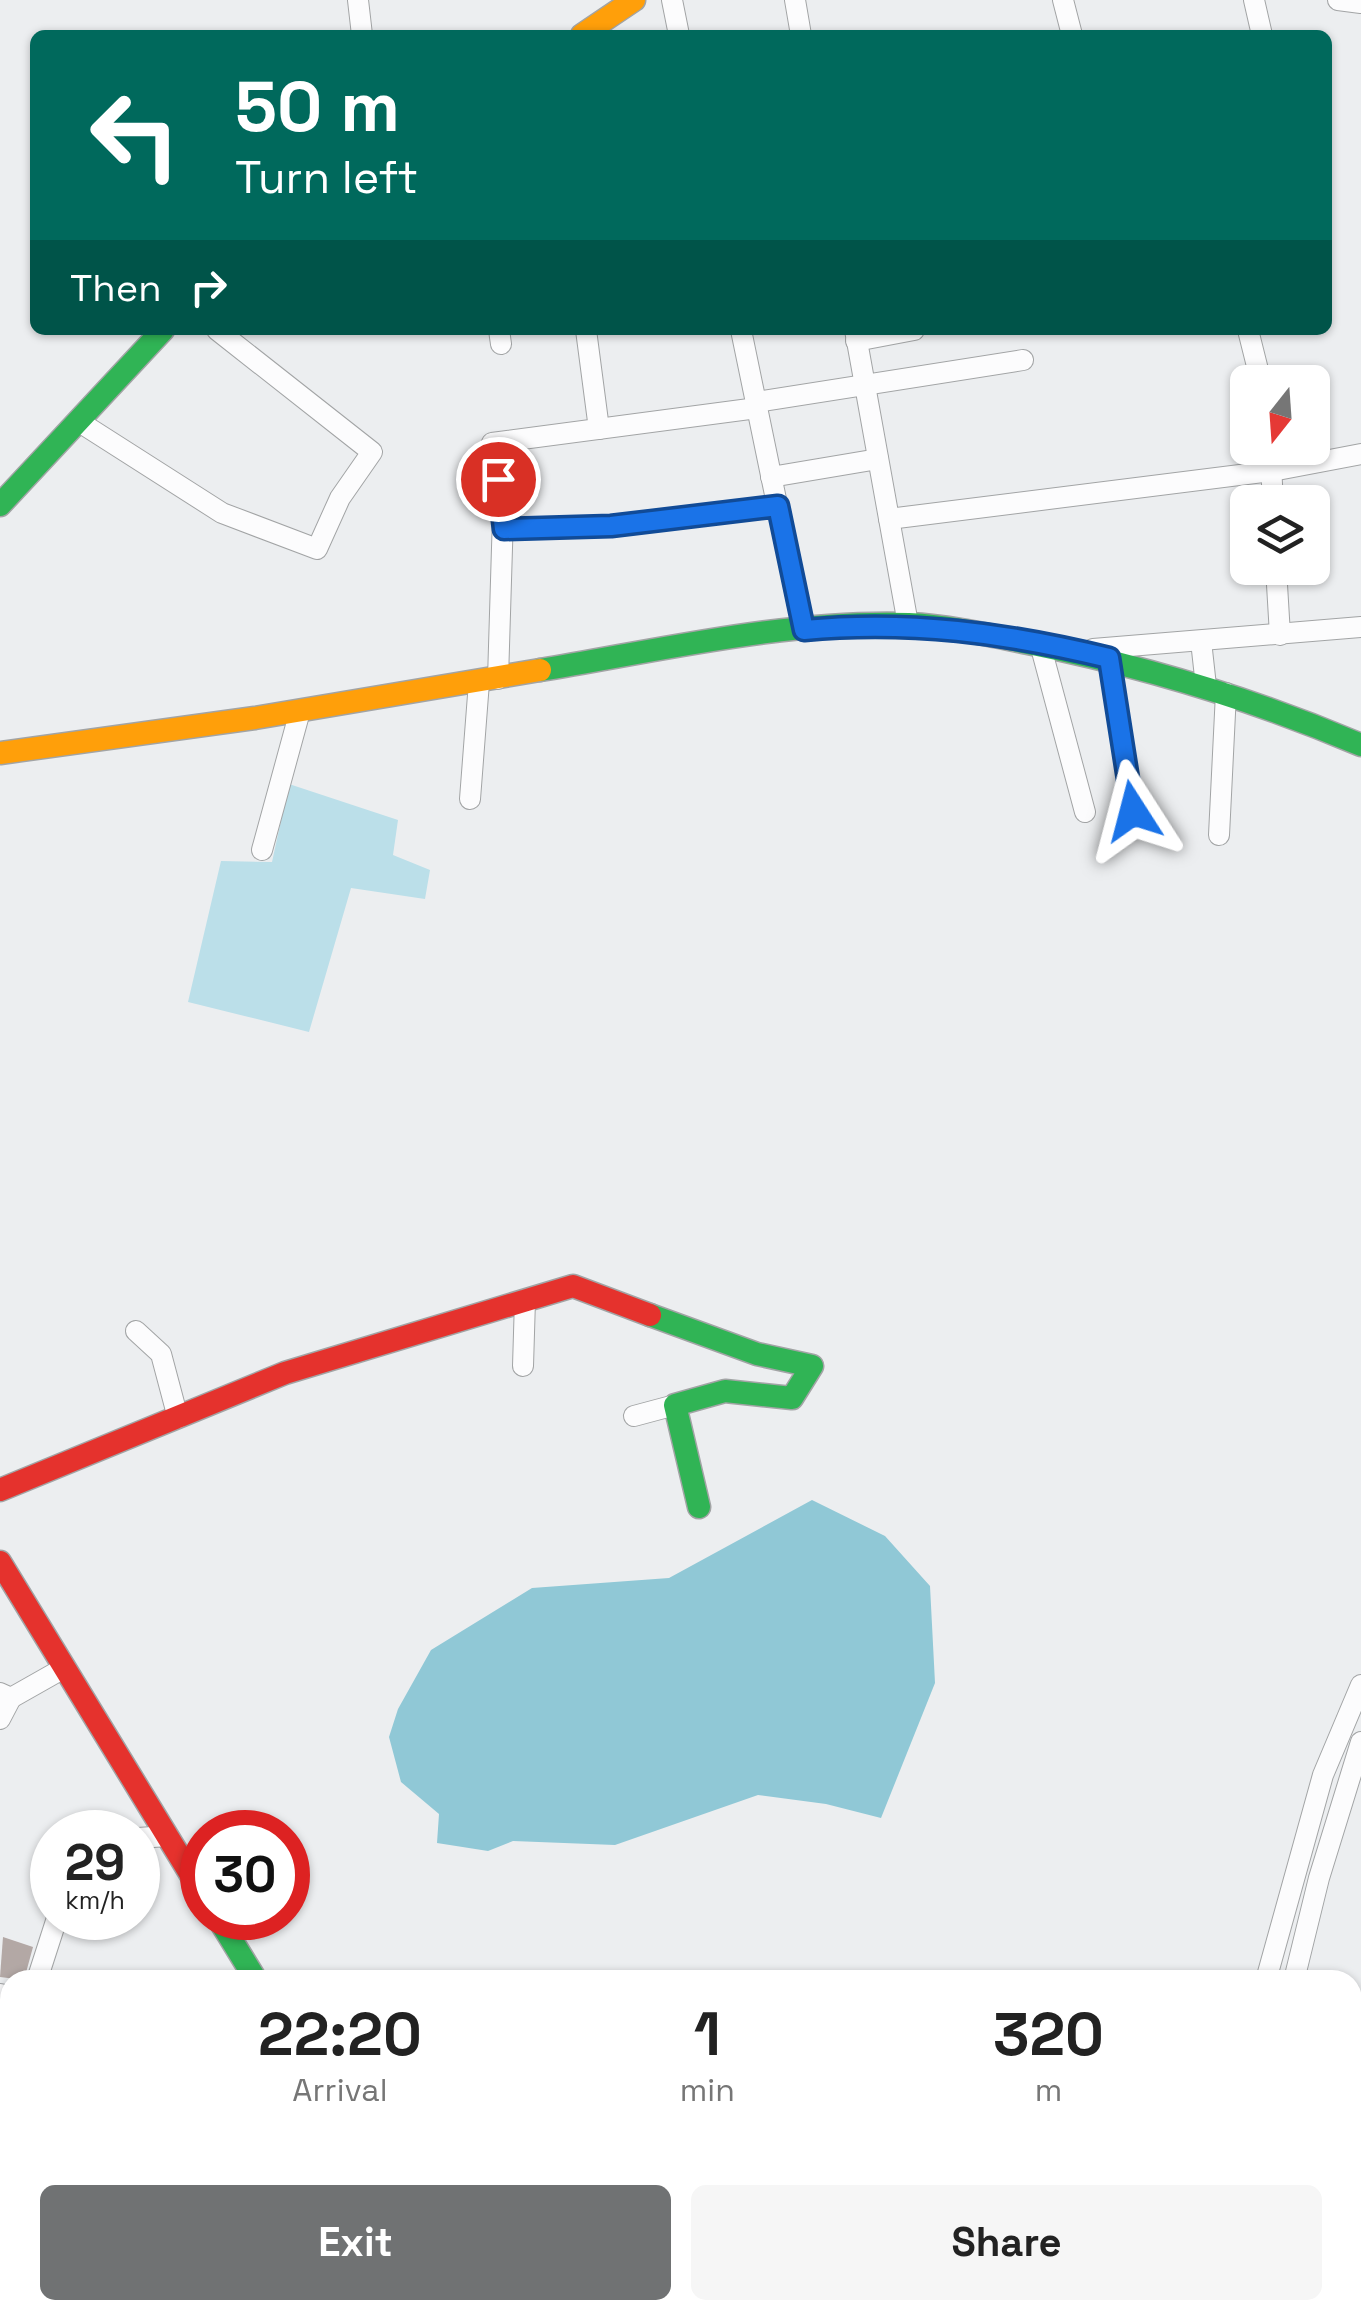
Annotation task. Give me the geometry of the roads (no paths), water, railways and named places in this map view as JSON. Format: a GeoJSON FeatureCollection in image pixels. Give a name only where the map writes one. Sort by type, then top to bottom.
{"type":"FeatureCollection","features":[{"type":"Feature","properties":{"kind":"street"},"geometry":{"type":"LineString","coordinates":[[358,0],[361,30]]}},
{"type":"Feature","properties":{"kind":"street"},"geometry":{"type":"LineString","coordinates":[[589,30],[634,0]]}},
{"type":"Feature","properties":{"kind":"street"},"geometry":{"type":"LineString","coordinates":[[672,0],[678,30]]}},
{"type":"Feature","properties":{"kind":"street"},"geometry":{"type":"LineString","coordinates":[[795,0],[800,30]]}},
{"type":"Feature","properties":{"kind":"street"},"geometry":{"type":"LineString","coordinates":[[1063,0],[1071,30]]}},
{"type":"Feature","properties":{"kind":"street"},"geometry":{"type":"LineString","coordinates":[[1254,0],[1261,30]]}},
{"type":"Feature","properties":{"kind":"street"},"geometry":{"type":"LineString","coordinates":[[1338,0],[1361,3]]}},
{"type":"Feature","properties":{"kind":"street"},"geometry":{"type":"LineString","coordinates":[[0,505],[81,423],[159,335]]}},
{"type":"Feature","properties":{"kind":"street"},"geometry":{"type":"LineString","coordinates":[[81,423],[222,513],[317,549],[340,498],[372,452],[223,335]]}},
{"type":"Feature","properties":{"kind":"street"},"geometry":{"type":"LineString","coordinates":[[587,335],[599,429]]}},
{"type":"Feature","properties":{"kind":"street"},"geometry":{"type":"LineString","coordinates":[[742,335],[804,630]]}},
{"type":"Feature","properties":{"kind":"street"},"geometry":{"type":"LineString","coordinates":[[856,335],[908,624]]}},
{"type":"Feature","properties":{"kind":"street"},"geometry":{"type":"LineString","coordinates":[[1249,335],[1257,365]]}},
{"type":"Feature","properties":{"kind":"street"},"geometry":{"type":"LineString","coordinates":[[470,799],[488,681],[504,529],[492,443],[756,405],[1023,360]]}},
{"type":"Feature","properties":{"kind":"street"},"geometry":{"type":"LineString","coordinates":[[889,519],[1272,471],[1361,454]]}},
{"type":"Feature","properties":{"kind":"street"},"geometry":{"type":"LineString","coordinates":[[772,477],[878,459]]}},
{"type":"Feature","properties":{"kind":"street"},"geometry":{"type":"LineString","coordinates":[[1271,465],[1272,485]]}},
{"type":"Feature","properties":{"kind":"street"},"geometry":{"type":"LineString","coordinates":[[504,529],[611,526],[778,506]]}},
{"type":"Feature","properties":{"kind":"street"},"geometry":{"type":"LineString","coordinates":[[1277,585],[1280,636]]}},
{"type":"Feature","properties":{"kind":"street"},"geometry":{"type":"LineString","coordinates":[[0,753],[300,711],[804,630],[908,624],[1109,658],[1216,690],[1361,744]]}},
{"type":"Feature","properties":{"kind":"street"},"geometry":{"type":"LineString","coordinates":[[1076,650],[1361,627]]}},
{"type":"Feature","properties":{"kind":"street"},"geometry":{"type":"LineString","coordinates":[[1202,641],[1216,690],[1219,834]]}},
{"type":"Feature","properties":{"kind":"street"},"geometry":{"type":"LineString","coordinates":[[1040,644],[1084,812]]}},
{"type":"Feature","properties":{"kind":"street"},"geometry":{"type":"LineString","coordinates":[[1109,658],[1133,811]]}},
{"type":"Feature","properties":{"kind":"street"},"geometry":{"type":"LineString","coordinates":[[262,850],[300,711]]}},
{"type":"Feature","properties":{"kind":"street"},"geometry":{"type":"LineString","coordinates":[[0,1490],[285,1374],[573,1286],[757,1354],[812,1366],[792,1398],[725,1391],[634,1416]]}},
{"type":"Feature","properties":{"kind":"street"},"geometry":{"type":"LineString","coordinates":[[523,1366],[525,1300]]}},
{"type":"Feature","properties":{"kind":"street"},"geometry":{"type":"LineString","coordinates":[[136,1331],[161,1354],[178,1418]]}},
{"type":"Feature","properties":{"kind":"street"},"geometry":{"type":"LineString","coordinates":[[675,1405],[700,1507]]}},
{"type":"Feature","properties":{"kind":"street"},"geometry":{"type":"LineString","coordinates":[[0,1562],[180,1856]]}},
{"type":"Feature","properties":{"kind":"street"},"geometry":{"type":"LineString","coordinates":[[0,1719],[6,1695],[64,1668]]}},
{"type":"Feature","properties":{"kind":"street"},"geometry":{"type":"LineString","coordinates":[[1269,1970],[1322,1775],[1361,1684]]}},
{"type":"Feature","properties":{"kind":"street"},"geometry":{"type":"LineString","coordinates":[[1296,1970],[1319,1878],[1361,1742]]}},
{"type":"Feature","properties":{"kind":"street"},"geometry":{"type":"LineString","coordinates":[[160,1837],[168,1836]]}},
{"type":"Feature","properties":{"kind":"street"},"geometry":{"type":"LineString","coordinates":[[41,1970],[50,1940]]}},
{"type":"Feature","properties":{"kind":"street"},"geometry":{"type":"LineString","coordinates":[[231,1940],[250,1970]]}}]}
